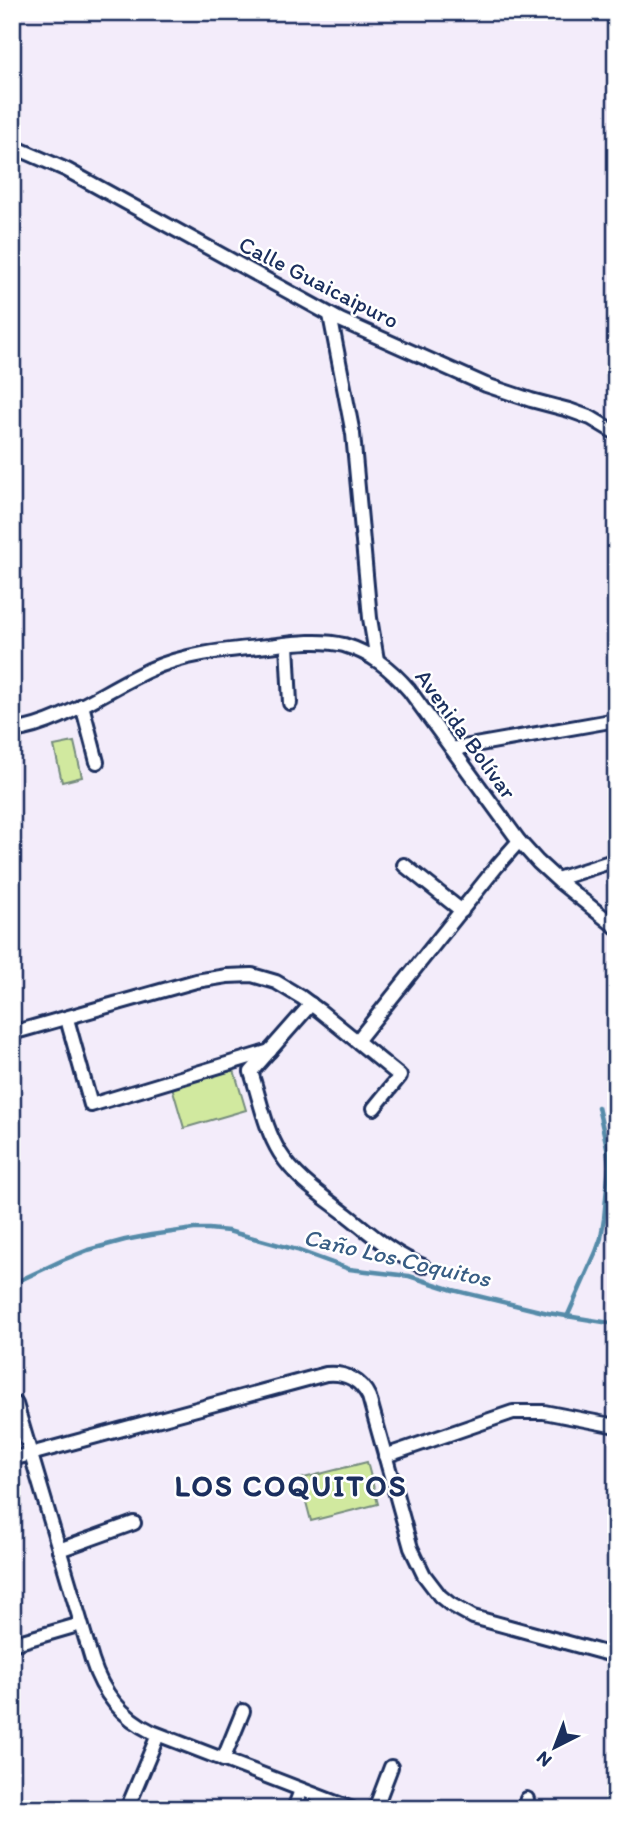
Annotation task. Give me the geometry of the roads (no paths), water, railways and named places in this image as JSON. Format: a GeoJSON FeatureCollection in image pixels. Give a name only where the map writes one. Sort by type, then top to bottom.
{"type":"FeatureCollection","features":[{"type":"Feature","properties":{"kind":"street","name":"Calle Guaicaipuro"},"geometry":{"type":"LineString","coordinates":[[12,146],[67,170],[330,315],[486,385],[591,418],[616,433]]}},
{"type":"Feature","properties":{"kind":"street"},"geometry":{"type":"LineString","coordinates":[[330,315],[353,434],[370,618],[377,660]]}},
{"type":"Feature","properties":{"kind":"street","name":"Avenida Bolívar"},"geometry":{"type":"LineString","coordinates":[[12,731],[46,723],[169,662],[223,650],[321,642],[341,644],[369,654],[395,673],[519,841],[557,879],[616,927]]}},
{"type":"Feature","properties":{"kind":"street"},"geometry":{"type":"LineString","coordinates":[[287,644],[290,703]]}},
{"type":"Feature","properties":{"kind":"street"},"geometry":{"type":"LineString","coordinates":[[82,705],[97,762]]}},
{"type":"Feature","properties":{"kind":"street"},"geometry":{"type":"LineString","coordinates":[[452,750],[616,720]]}},
{"type":"Feature","properties":{"kind":"street"},"geometry":{"type":"LineString","coordinates":[[357,1041],[519,841]]}},
{"type":"Feature","properties":{"kind":"street"},"geometry":{"type":"LineString","coordinates":[[557,879],[616,860]]}},
{"type":"Feature","properties":{"kind":"street"},"geometry":{"type":"LineString","coordinates":[[404,865],[462,911]]}},
{"type":"Feature","properties":{"kind":"street"},"geometry":{"type":"LineString","coordinates":[[12,1033],[196,981],[252,975],[276,982],[311,1004],[400,1076],[374,1108]]}},
{"type":"Feature","properties":{"kind":"street"},"geometry":{"type":"LineString","coordinates":[[311,1004],[251,1072],[271,1136],[281,1154],[301,1177],[395,1252],[423,1266]]}},
{"type":"Feature","properties":{"kind":"street"},"geometry":{"type":"LineString","coordinates":[[66,1019],[91,1105],[270,1050]]}},
{"type":"Feature","properties":{"kind":"street"},"geometry":{"type":"LineString","coordinates":[[12,1459],[191,1410],[336,1373],[344,1374],[366,1391],[411,1548],[432,1586],[450,1604],[473,1617],[616,1656]]}},
{"type":"Feature","properties":{"kind":"street"},"geometry":{"type":"LineString","coordinates":[[16,1404],[81,1624],[103,1688],[138,1726],[352,1809]]}},
{"type":"Feature","properties":{"kind":"street"},"geometry":{"type":"LineString","coordinates":[[385,1456],[513,1412],[544,1412],[616,1426]]}},
{"type":"Feature","properties":{"kind":"street"},"geometry":{"type":"LineString","coordinates":[[59,1550],[134,1523]]}},
{"type":"Feature","properties":{"kind":"street"},"geometry":{"type":"LineString","coordinates":[[12,1644],[81,1624]]}},
{"type":"Feature","properties":{"kind":"street"},"geometry":{"type":"LineString","coordinates":[[223,1760],[243,1711]]}},
{"type":"Feature","properties":{"kind":"street"},"geometry":{"type":"LineString","coordinates":[[127,1809],[158,1735]]}},
{"type":"Feature","properties":{"kind":"street"},"geometry":{"type":"LineString","coordinates":[[375,1809],[391,1767]]}},
{"type":"Feature","properties":{"kind":"street"},"geometry":{"type":"LineString","coordinates":[[294,1809],[301,1790]]}},
{"type":"Feature","properties":{"kind":"waterway"},"geometry":{"type":"LineString","coordinates":[[567,1317],[596,1252],[604,1219],[609,1166],[598,1107]]}},
{"type":"Feature","properties":{"kind":"waterway","name":"Caño Los Coquitos"},"geometry":{"type":"LineString","coordinates":[[12,1284],[88,1250],[151,1235],[209,1229],[228,1231],[297,1250],[349,1269],[409,1276],[453,1290],[548,1313],[616,1324]]}},
{"type":"Feature","properties":{"kind":"district","name":"LOS COQUITOS"},"geometry":{"type":"Point","coordinates":[291,1486]}}]}
